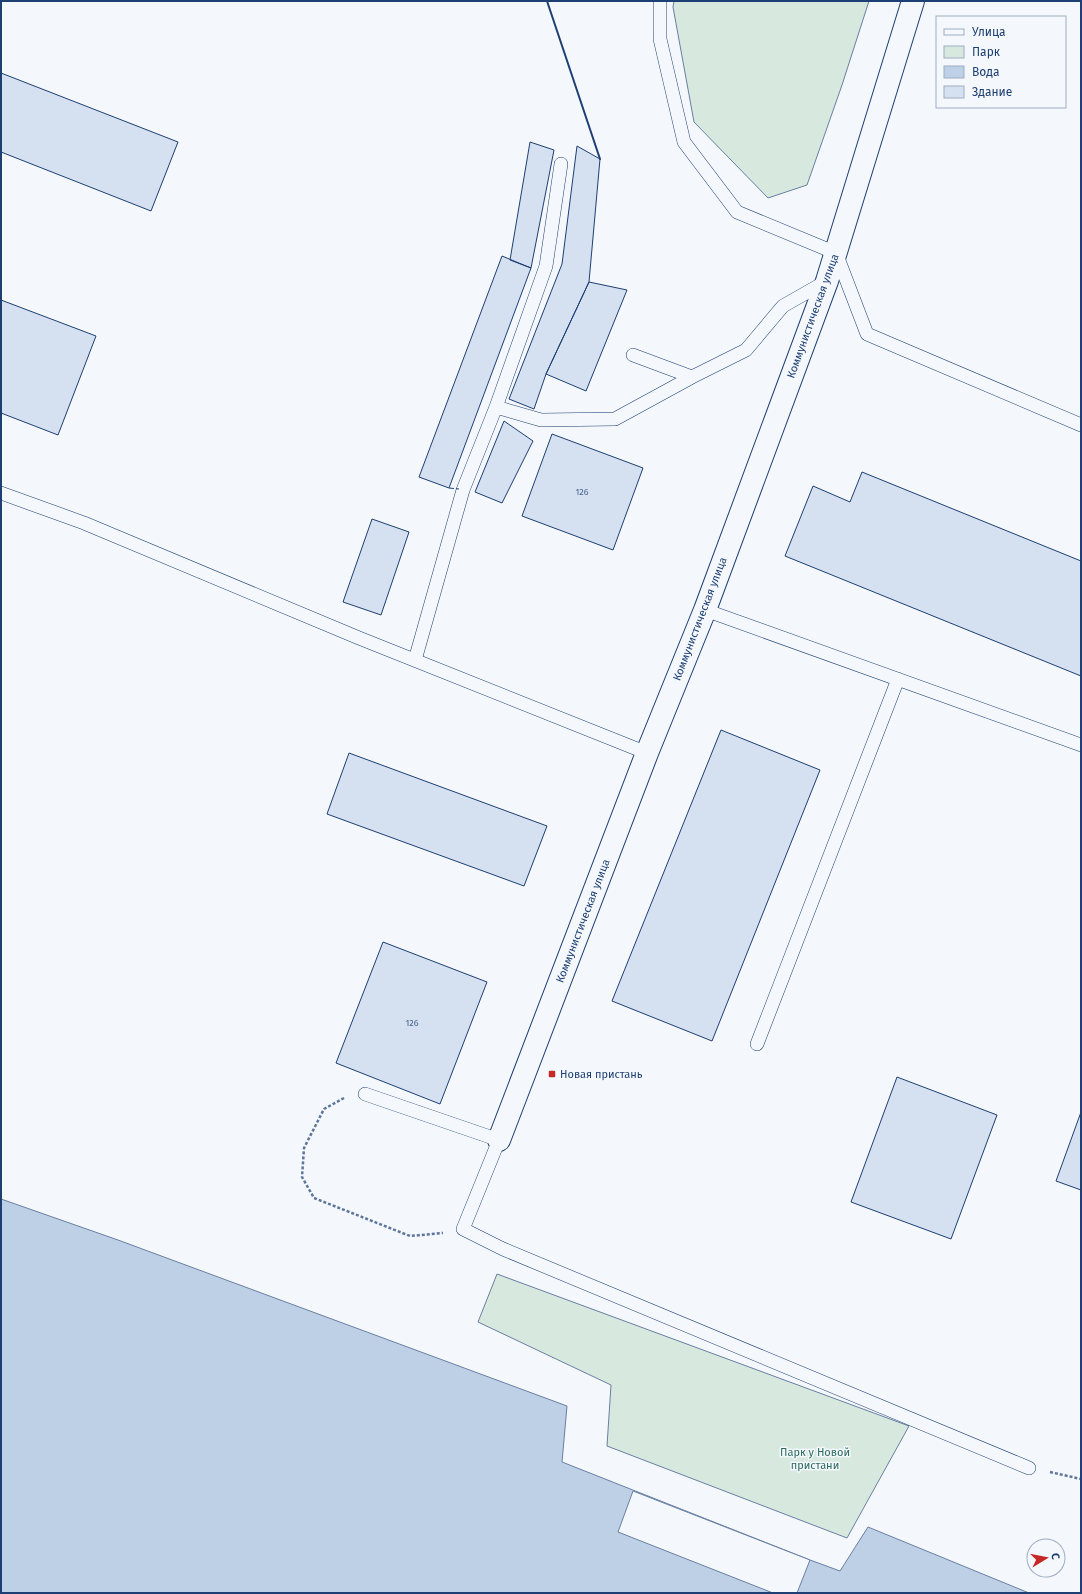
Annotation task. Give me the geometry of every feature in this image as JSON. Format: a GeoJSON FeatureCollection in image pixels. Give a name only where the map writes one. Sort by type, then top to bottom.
{"type":"FeatureCollection","features":[{"type":"Feature","properties":{"kind":"street","name":"Коммунистическая улица"},"geometry":{"type":"LineString","coordinates":[[499,1140],[705,610],[827,281],[913,1]]}},
{"type":"Feature","properties":{"kind":"lane"},"geometry":{"type":"LineString","coordinates":[[660,1],[660,40],[684,142],[736,212],[836,253],[867,334],[1081,425]]}},
{"type":"Feature","properties":{"kind":"lane"},"geometry":{"type":"LineString","coordinates":[[415,660],[463,490],[496,407],[546,266],[561,164]]}},
{"type":"Feature","properties":{"kind":"lane"},"geometry":{"type":"LineString","coordinates":[[496,407],[542,420],[615,419],[692,377],[746,350],[783,306],[827,281]]}},
{"type":"Feature","properties":{"kind":"lane"},"geometry":{"type":"LineString","coordinates":[[633,355],[692,377]]}},
{"type":"Feature","properties":{"kind":"lane"},"geometry":{"type":"LineString","coordinates":[[1,493],[84,523],[352,635],[648,754]]}},
{"type":"Feature","properties":{"kind":"lane"},"geometry":{"type":"LineString","coordinates":[[705,610],[1081,745]]}},
{"type":"Feature","properties":{"kind":"lane"},"geometry":{"type":"LineString","coordinates":[[757,1044],[898,679]]}},
{"type":"Feature","properties":{"kind":"lane"},"geometry":{"type":"LineString","coordinates":[[365,1094],[499,1140]]}},
{"type":"Feature","properties":{"kind":"lane","name":"Коммунистическая улица"},"geometry":{"type":"LineString","coordinates":[[463,1229],[499,1140]]}},
{"type":"Feature","properties":{"kind":"lane"},"geometry":{"type":"LineString","coordinates":[[463,1229],[510,1252],[1030,1468]]}},
{"type":"Feature","properties":{"kind":"path"},"geometry":{"type":"LineString","coordinates":[[365,1094],[340,1098],[324,1109],[304,1148],[302,1177],[314,1198],[410,1236],[439,1234],[463,1229]]}},
{"type":"Feature","properties":{"kind":"path"},"geometry":{"type":"LineString","coordinates":[[1030,1468],[1081,1479]]}},
{"type":"Feature","properties":{"kind":"green space"},"geometry":{"type":"Polygon","coordinates":[[[674,1],[869,1],[842,85],[807,185],[768,198],[694,122],[673,7],[674,1]]]}},
{"type":"Feature","properties":{"kind":"green space","name":"Парк у Новой пристани"},"geometry":{"type":"Polygon","coordinates":[[[497,1274],[909,1426],[847,1538],[607,1446],[611,1385],[478,1322],[497,1274]]]}},
{"type":"Feature","properties":{"kind":"water"},"geometry":{"type":"Polygon","coordinates":[[[1,1199],[118,1240],[567,1406],[562,1462],[810,1560],[840,1571],[868,1527],[1029,1593],[1,1593],[1,1199]]]}},
{"type":"Feature","properties":{"kind":"pier"},"geometry":{"type":"Polygon","coordinates":[[[633,1491],[810,1560],[797,1593],[773,1593],[618,1532],[633,1491]]]}},
{"type":"Feature","properties":{"kind":"building"},"geometry":{"type":"Polygon","coordinates":[[[1,73],[178,142],[151,211],[1,152],[1,73]]]}},
{"type":"Feature","properties":{"kind":"building"},"geometry":{"type":"Polygon","coordinates":[[[530,142],[554,150],[531,268],[510,260],[530,142]]]}},
{"type":"Feature","properties":{"kind":"building"},"geometry":{"type":"Polygon","coordinates":[[[577,146],[600,159],[589,282],[546,374],[534,409],[509,399],[562,264],[577,146]]]}},
{"type":"Feature","properties":{"kind":"building"},"geometry":{"type":"Polygon","coordinates":[[[502,256],[531,268],[449,488],[419,477],[502,256]]]}},
{"type":"Feature","properties":{"kind":"building"},"geometry":{"type":"Polygon","coordinates":[[[589,282],[627,290],[586,391],[546,374],[589,282]]]}},
{"type":"Feature","properties":{"kind":"building"},"geometry":{"type":"Polygon","coordinates":[[[1,300],[96,336],[58,435],[1,413],[1,300]]]}},
{"type":"Feature","properties":{"kind":"building"},"geometry":{"type":"Polygon","coordinates":[[[504,421],[533,441],[502,503],[475,492],[504,421]]]}},
{"type":"Feature","properties":{"kind":"building"},"geometry":{"type":"Polygon","coordinates":[[[552,434],[643,468],[613,550],[522,516],[552,434]]]}},
{"type":"Feature","properties":{"kind":"building"},"geometry":{"type":"Polygon","coordinates":[[[862,472],[1081,561],[1081,676],[785,556],[813,486],[850,502],[862,472]]]}},
{"type":"Feature","properties":{"kind":"building"},"geometry":{"type":"Polygon","coordinates":[[[372,519],[409,532],[381,615],[343,602],[372,519]]]}},
{"type":"Feature","properties":{"kind":"building"},"geometry":{"type":"Polygon","coordinates":[[[721,730],[820,770],[712,1041],[612,1001],[721,730]]]}},
{"type":"Feature","properties":{"kind":"building"},"geometry":{"type":"Polygon","coordinates":[[[349,753],[547,826],[524,886],[327,814],[349,753]]]}},
{"type":"Feature","properties":{"kind":"building"},"geometry":{"type":"Polygon","coordinates":[[[383,942],[487,982],[440,1104],[336,1063],[383,942]]]}},
{"type":"Feature","properties":{"kind":"building"},"geometry":{"type":"Polygon","coordinates":[[[897,1077],[997,1115],[951,1239],[851,1202],[897,1077]]]}},
{"type":"Feature","properties":{"kind":"building"},"geometry":{"type":"Polygon","coordinates":[[[1081,1112],[1081,1190],[1056,1181],[1081,1112]]]}},
{"type":"Feature","properties":{"kind":"fence"},"geometry":{"type":"LineString","coordinates":[[449,488],[459,489]]}},
{"type":"Feature","properties":{"kind":"wall"},"geometry":{"type":"LineString","coordinates":[[547,1],[600,159]]}},
{"type":"Feature","properties":{"kind":"place","name":"Новая пристань"},"geometry":{"type":"Point","coordinates":[552,1074]}}]}
